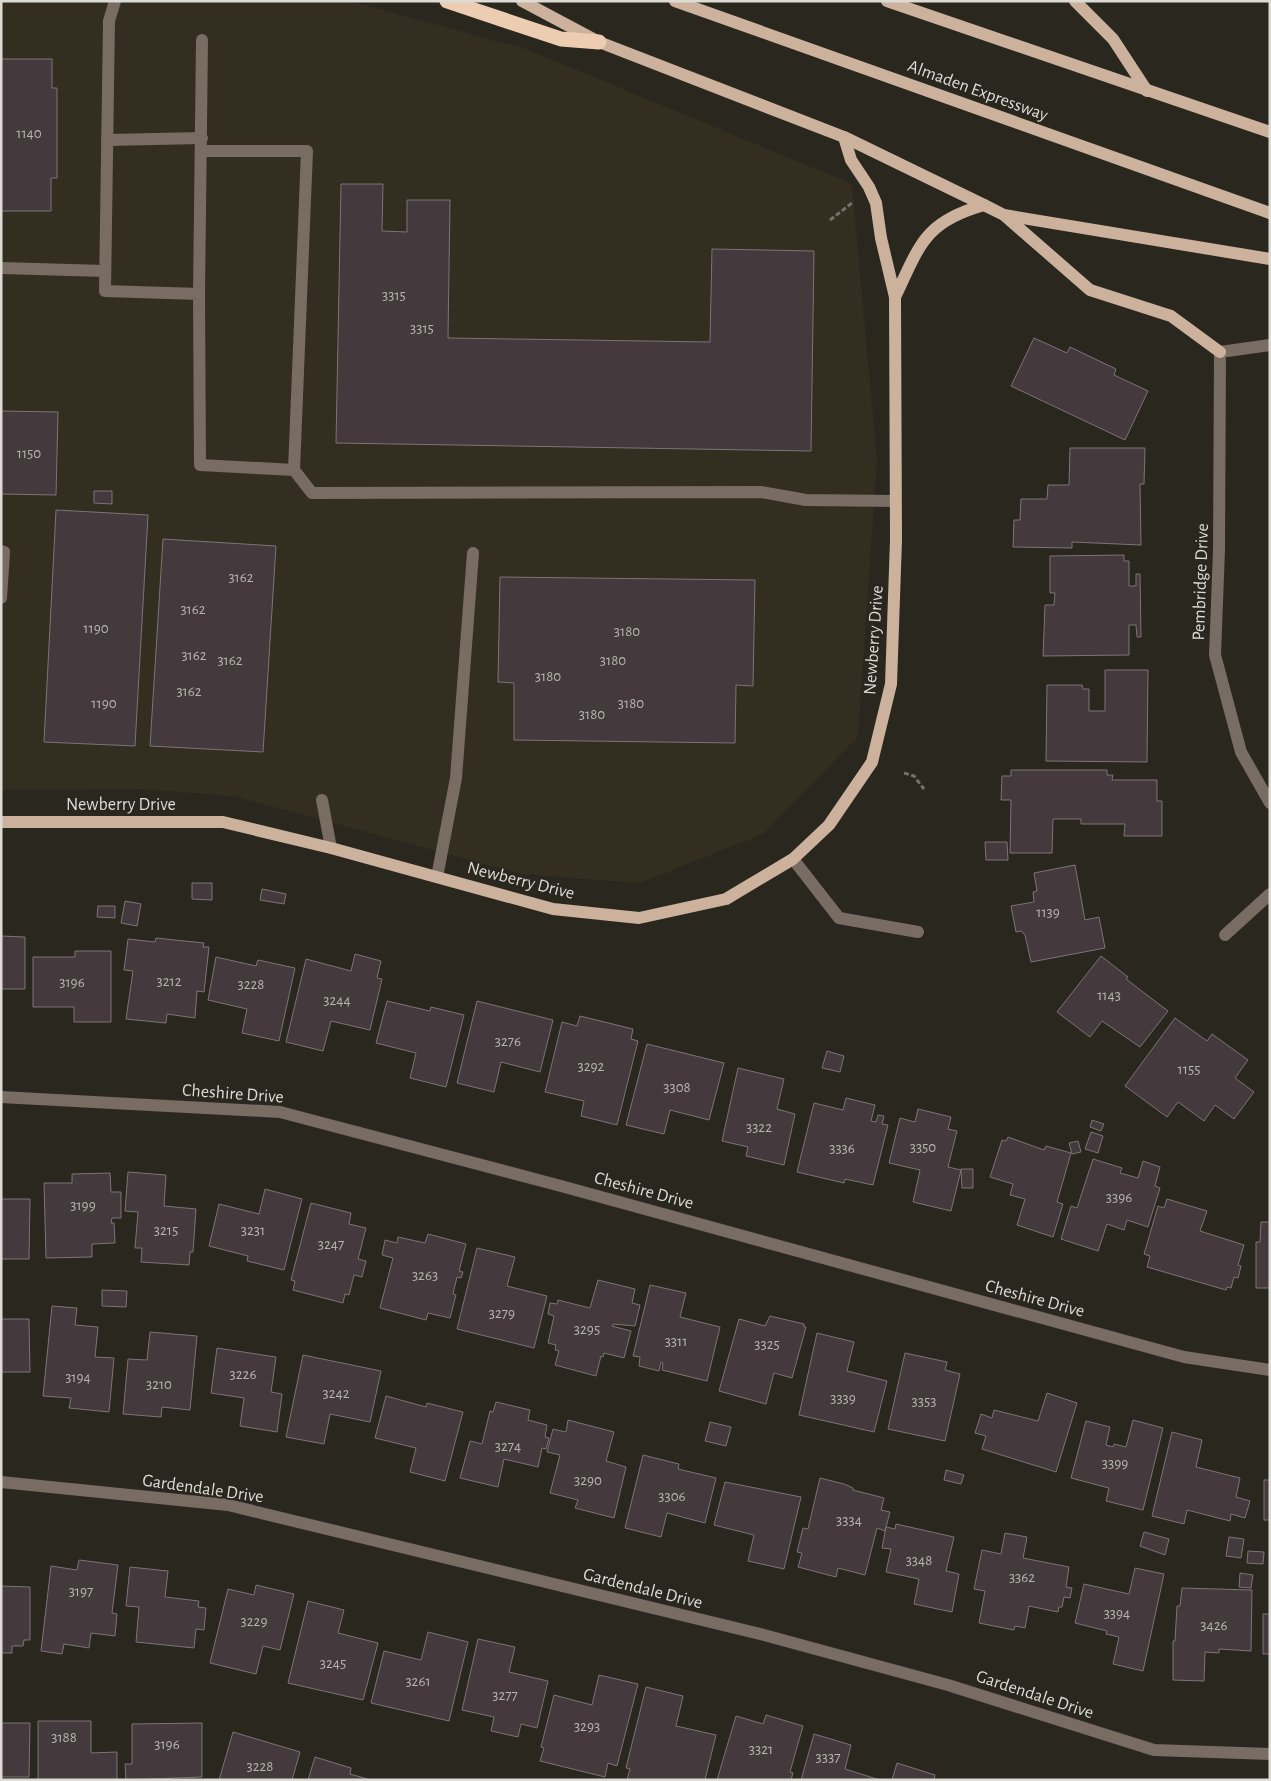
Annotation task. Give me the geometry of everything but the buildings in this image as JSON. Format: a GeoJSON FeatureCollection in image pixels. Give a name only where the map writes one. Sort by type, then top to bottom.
{"type":"FeatureCollection","features":[{"type":"Feature","properties":{"kind":"highway"},"geometry":{"type":"LineString","coordinates":[[446,1],[560,39],[599,42]]}},
{"type":"Feature","properties":{"kind":"main road"},"geometry":{"type":"LineString","coordinates":[[522,1],[599,42],[844,137],[1004,215],[1090,290],[1170,316],[1220,352]]}},
{"type":"Feature","properties":{"kind":"main road","name":"Almaden Expressway"},"geometry":{"type":"LineString","coordinates":[[675,1],[1270,213]]}},
{"type":"Feature","properties":{"kind":"main road"},"geometry":{"type":"LineString","coordinates":[[887,1],[1270,132]]}},
{"type":"Feature","properties":{"kind":"main road"},"geometry":{"type":"LineString","coordinates":[[1075,1],[1113,39],[1146,91]]}},
{"type":"Feature","properties":{"kind":"main road"},"geometry":{"type":"LineString","coordinates":[[844,137],[851,160],[869,187],[876,203],[881,238],[895,297]]}},
{"type":"Feature","properties":{"kind":"main road"},"geometry":{"type":"LineString","coordinates":[[895,297],[920,245],[932,229],[959,212],[984,205]]}},
{"type":"Feature","properties":{"kind":"main road"},"geometry":{"type":"LineString","coordinates":[[1004,215],[1270,259]]}},
{"type":"Feature","properties":{"kind":"main road","name":"Newberry Drive"},"geometry":{"type":"LineString","coordinates":[[1,822],[223,822],[331,848],[553,909],[639,918],[726,899],[793,859],[829,825],[872,762],[891,684],[896,501],[895,297]]}},
{"type":"Feature","properties":{"kind":"street"},"geometry":{"type":"LineString","coordinates":[[114,1],[109,21],[105,291],[199,294]]}},
{"type":"Feature","properties":{"kind":"street"},"geometry":{"type":"LineString","coordinates":[[202,40],[199,294],[200,465],[294,470]]}},
{"type":"Feature","properties":{"kind":"street"},"geometry":{"type":"LineString","coordinates":[[107,140],[307,151],[294,470],[312,493],[761,492],[806,500],[896,501]]}},
{"type":"Feature","properties":{"kind":"street"},"geometry":{"type":"LineString","coordinates":[[1,268],[105,271]]}},
{"type":"Feature","properties":{"kind":"street"},"geometry":{"type":"LineString","coordinates":[[1220,352],[1270,345]]}},
{"type":"Feature","properties":{"kind":"street","name":"Pembridge Drive"},"geometry":{"type":"LineString","coordinates":[[1220,352],[1219,550],[1215,655],[1241,752],[1270,803]]}},
{"type":"Feature","properties":{"kind":"street"},"geometry":{"type":"LineString","coordinates":[[1,551],[4,552],[1,598]]}},
{"type":"Feature","properties":{"kind":"street"},"geometry":{"type":"LineString","coordinates":[[437,877],[456,778],[473,553]]}},
{"type":"Feature","properties":{"kind":"street"},"geometry":{"type":"LineString","coordinates":[[322,800],[331,848]]}},
{"type":"Feature","properties":{"kind":"street"},"geometry":{"type":"LineString","coordinates":[[793,859],[839,918],[918,932]]}},
{"type":"Feature","properties":{"kind":"street"},"geometry":{"type":"LineString","coordinates":[[1226,935],[1270,894]]}},
{"type":"Feature","properties":{"kind":"street","name":"Cheshire Drive"},"geometry":{"type":"LineString","coordinates":[[1,1097],[280,1112],[561,1186],[1184,1357],[1270,1370]]}},
{"type":"Feature","properties":{"kind":"street","name":"Gardendale Drive"},"geometry":{"type":"LineString","coordinates":[[1,1482],[228,1505],[764,1635],[948,1685],[1154,1750],[1270,1754]]}},
{"type":"Feature","properties":{"kind":"path"},"geometry":{"type":"LineString","coordinates":[[830,220],[855,201]]}},
{"type":"Feature","properties":{"kind":"path"},"geometry":{"type":"LineString","coordinates":[[904,773],[914,776],[924,788]]}},
{"type":"Feature","properties":{"kind":"shaded area"},"geometry":{"type":"Polygon","coordinates":[[[1,1],[350,1],[526,49],[852,184],[877,460],[858,737],[763,834],[640,883],[521,874],[234,796],[141,789],[1,790],[1,1]]]}}]}
